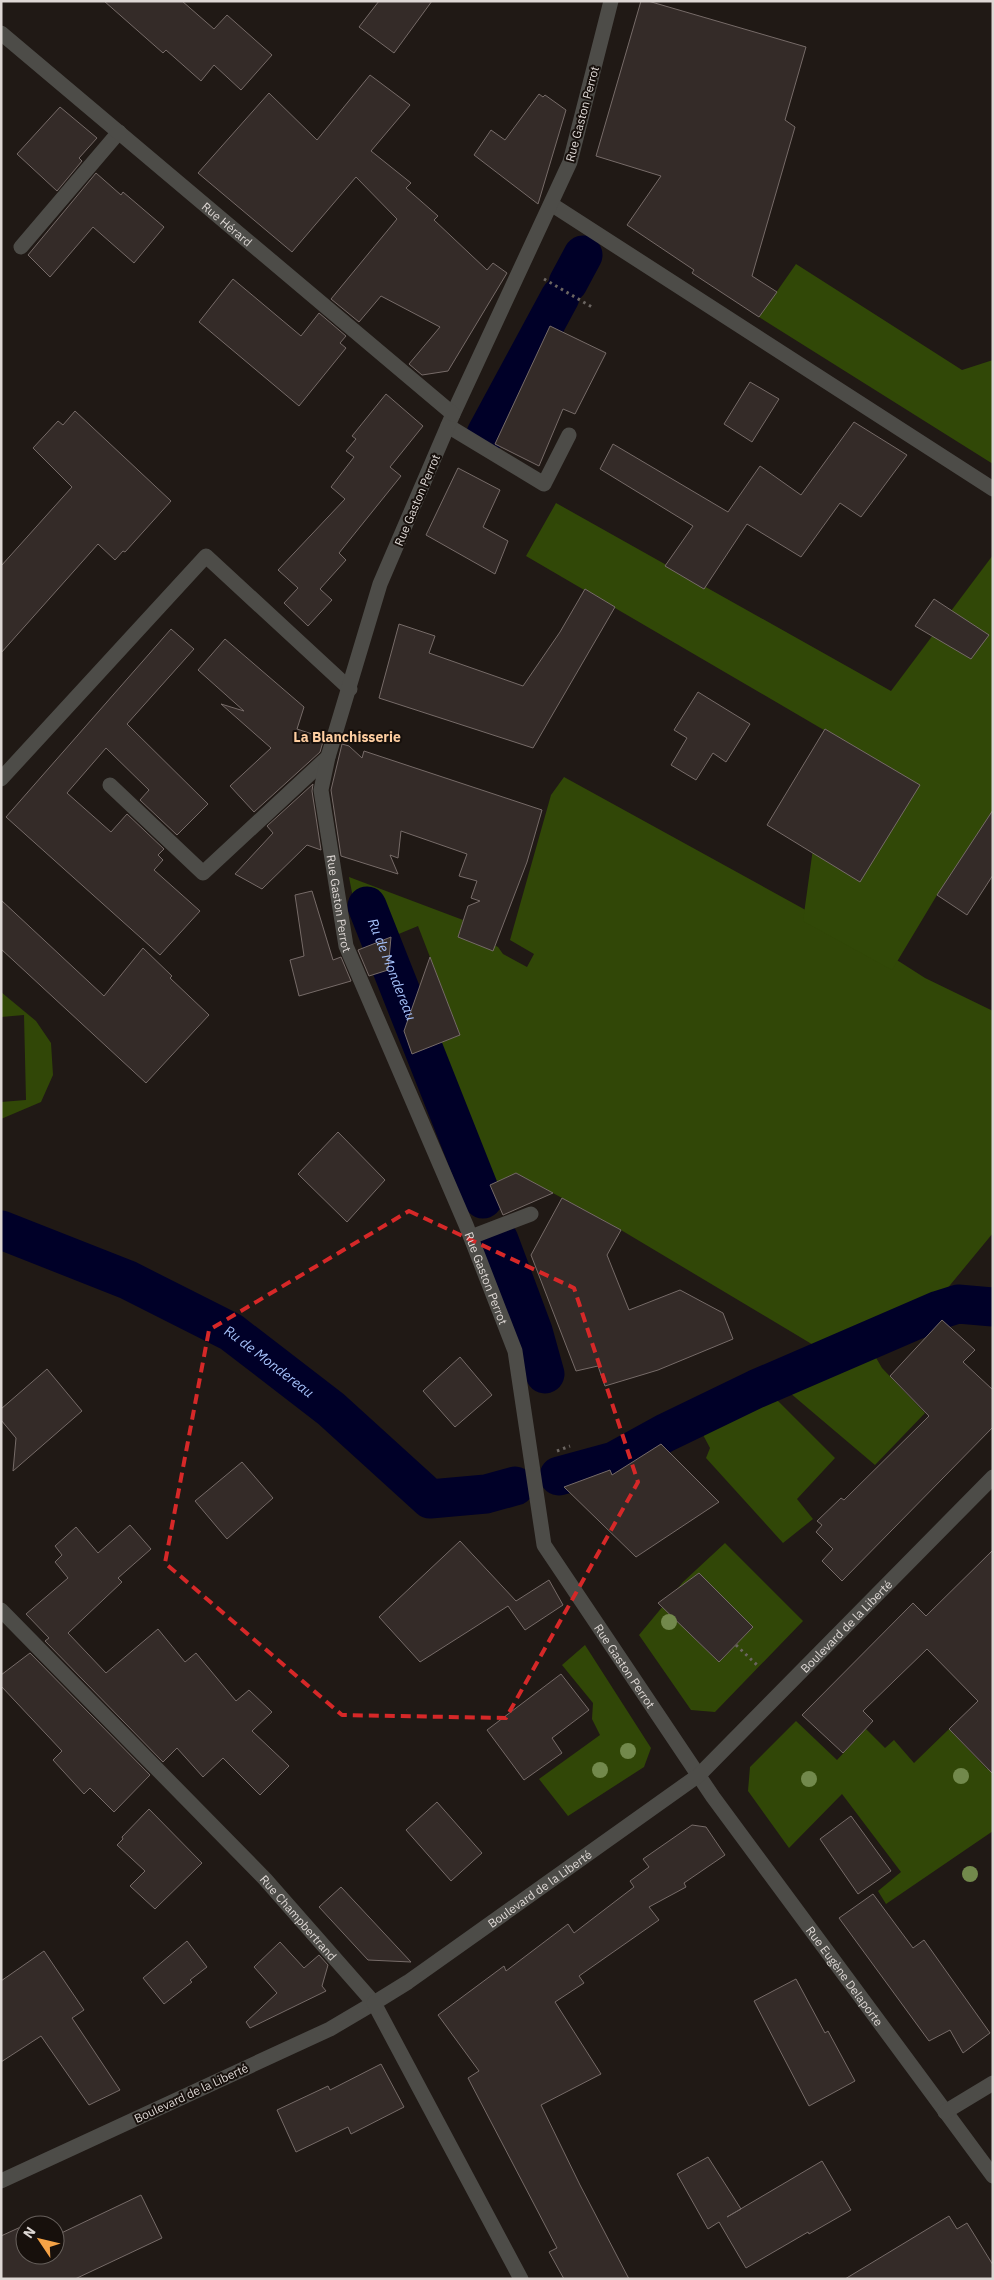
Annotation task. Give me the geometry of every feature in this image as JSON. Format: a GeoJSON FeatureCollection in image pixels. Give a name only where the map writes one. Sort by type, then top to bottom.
{"type":"FeatureCollection","features":[{"type":"Feature","properties":{"kind":"street","name":"Rue Gaston Perrot"},"geometry":{"type":"LineString","coordinates":[[611,1],[570,162],[451,420],[380,584],[328,757],[321,790],[346,946],[471,1237],[515,1351],[532,1476],[544,1545],[699,1775]]}},
{"type":"Feature","properties":{"kind":"street","name":"Rue Hérard"},"geometry":{"type":"LineString","coordinates":[[1,33],[118,132],[472,440],[544,484],[569,435]]}},
{"type":"Feature","properties":{"kind":"street"},"geometry":{"type":"LineString","coordinates":[[21,247],[118,132]]}},
{"type":"Feature","properties":{"kind":"street"},"geometry":{"type":"LineString","coordinates":[[550,204],[993,489]]}},
{"type":"Feature","properties":{"kind":"street"},"geometry":{"type":"LineString","coordinates":[[1,779],[206,556],[350,689]]}},
{"type":"Feature","properties":{"kind":"street"},"geometry":{"type":"LineString","coordinates":[[110,785],[203,873],[328,757]]}},
{"type":"Feature","properties":{"kind":"street"},"geometry":{"type":"LineString","coordinates":[[471,1237],[531,1214]]}},
{"type":"Feature","properties":{"kind":"street","name":"Boulevard de la Liberté"},"geometry":{"type":"LineString","coordinates":[[1,2181],[330,2029],[408,1982],[699,1775],[993,1477]]}},
{"type":"Feature","properties":{"kind":"street","name":"Rue Champbertrand"},"geometry":{"type":"LineString","coordinates":[[1,1610],[265,1879],[374,2002],[521,2279]]}},
{"type":"Feature","properties":{"kind":"street","name":"Rue Eugène Delaporte"},"geometry":{"type":"LineString","coordinates":[[699,1775],[993,2176]]}},
{"type":"Feature","properties":{"kind":"street"},"geometry":{"type":"LineString","coordinates":[[945,2112],[993,2083]]}},
{"type":"Feature","properties":{"kind":"path"},"geometry":{"type":"LineString","coordinates":[[546,280],[592,307]]}},
{"type":"Feature","properties":{"kind":"path"},"geometry":{"type":"LineString","coordinates":[[736,1645],[758,1666]]}},
{"type":"Feature","properties":{"kind":"highlighted area"},"geometry":{"type":"Polygon","coordinates":[[[409,1211],[574,1288],[638,1482],[506,1718],[342,1715],[165,1563],[209,1330],[409,1211]]]}},
{"type":"Feature","properties":{"kind":"green space"},"geometry":{"type":"Polygon","coordinates":[[[796,264],[962,370],[993,360],[993,464],[759,317],[796,264]]]}},
{"type":"Feature","properties":{"kind":"green space"},"geometry":{"type":"Polygon","coordinates":[[[556,503],[891,691],[993,555],[993,822],[937,895],[892,970],[803,921],[829,733],[526,556],[556,503]]]}},
{"type":"Feature","properties":{"kind":"green space"},"geometry":{"type":"Polygon","coordinates":[[[564,777],[900,962],[925,978],[993,1011],[993,1233],[932,1307],[825,1352],[621,1230],[516,1173],[490,1185],[435,1045],[460,1035],[418,926],[389,938],[378,914],[369,908],[354,903],[349,877],[463,920],[458,937],[487,948],[489,943],[498,947],[503,954],[527,967],[534,954],[510,940],[551,795],[564,777]]]}},
{"type":"Feature","properties":{"kind":"green space"},"geometry":{"type":"Polygon","coordinates":[[[1,992],[36,1021],[51,1043],[53,1075],[41,1102],[1,1119],[1,1102],[26,1100],[24,1015],[1,1017],[1,992]]]}},
{"type":"Feature","properties":{"kind":"green space"},"geometry":{"type":"Polygon","coordinates":[[[871,1349],[882,1368],[925,1413],[875,1465],[783,1387],[871,1349]]]}},
{"type":"Feature","properties":{"kind":"green space"},"geometry":{"type":"Polygon","coordinates":[[[771,1394],[835,1458],[797,1499],[813,1519],[783,1543],[706,1458],[710,1448],[701,1431],[771,1394]]]}},
{"type":"Feature","properties":{"kind":"green space"},"geometry":{"type":"Polygon","coordinates":[[[725,1543],[803,1621],[715,1712],[691,1710],[639,1635],[683,1582],[725,1543]],[[724,1598],[689,1633],[719,1662],[753,1627],[724,1598]]]}},
{"type":"Feature","properties":{"kind":"green space"},"geometry":{"type":"Polygon","coordinates":[[[585,1645],[651,1748],[644,1767],[568,1816],[539,1779],[600,1735],[592,1719],[593,1703],[562,1665],[585,1645]]]}},
{"type":"Feature","properties":{"kind":"green space"},"geometry":{"type":"Polygon","coordinates":[[[796,1721],[837,1760],[866,1729],[885,1748],[894,1740],[914,1763],[949,1729],[987,1769],[993,1764],[993,1831],[886,1904],[878,1891],[901,1872],[842,1794],[789,1848],[748,1791],[750,1767],[796,1721]]]}},
{"type":"Feature","properties":{"kind":"building"},"geometry":{"type":"Polygon","coordinates":[[[104,1],[182,1],[214,29],[227,15],[272,55],[241,90],[214,65],[201,81],[166,50],[163,53],[104,1]]]}},
{"type":"Feature","properties":{"kind":"building"},"geometry":{"type":"Polygon","coordinates":[[[379,1],[432,1],[394,53],[359,27],[379,1]]]}},
{"type":"Feature","properties":{"kind":"building"},"geometry":{"type":"Polygon","coordinates":[[[641,1],[648,1],[806,47],[785,120],[795,127],[752,276],[777,292],[759,317],[692,273],[694,270],[627,225],[661,176],[596,156],[641,1]]]}},
{"type":"Feature","properties":{"kind":"building"},"geometry":{"type":"Polygon","coordinates":[[[370,75],[410,105],[371,151],[411,183],[406,188],[438,216],[434,220],[487,270],[493,263],[507,273],[448,371],[422,375],[409,364],[440,327],[381,296],[359,322],[331,299],[397,219],[356,177],[292,252],[198,173],[269,93],[317,140],[370,75]]]}},
{"type":"Feature","properties":{"kind":"building"},"geometry":{"type":"Polygon","coordinates":[[[539,94],[543,97],[545,95],[566,110],[538,204],[474,155],[491,130],[505,140],[539,94]]]}},
{"type":"Feature","properties":{"kind":"building"},"geometry":{"type":"Polygon","coordinates":[[[60,107],[97,138],[79,158],[82,161],[57,191],[17,154],[60,107]]]}},
{"type":"Feature","properties":{"kind":"building"},"geometry":{"type":"Polygon","coordinates":[[[96,173],[121,195],[123,192],[164,227],[134,263],[93,227],[50,277],[28,255],[96,173]]]}},
{"type":"Feature","properties":{"kind":"building"},"geometry":{"type":"Polygon","coordinates":[[[233,279],[301,336],[319,313],[346,336],[340,343],[346,348],[299,406],[199,322],[233,279]]]}},
{"type":"Feature","properties":{"kind":"building"},"geometry":{"type":"Polygon","coordinates":[[[550,326],[606,353],[575,414],[563,409],[539,466],[495,444],[550,326]]]}},
{"type":"Feature","properties":{"kind":"building"},"geometry":{"type":"Polygon","coordinates":[[[750,382],[779,399],[752,442],[724,424],[750,382]]]}},
{"type":"Feature","properties":{"kind":"building"},"geometry":{"type":"Polygon","coordinates":[[[386,394],[423,426],[390,467],[401,476],[339,553],[346,560],[320,589],[332,600],[308,626],[284,603],[298,588],[278,570],[345,499],[331,487],[354,457],[346,451],[356,439],[352,436],[386,394]]]}},
{"type":"Feature","properties":{"kind":"building"},"geometry":{"type":"Polygon","coordinates":[[[75,411],[171,501],[125,552],[123,551],[115,560],[98,544],[1,653],[1,566],[72,487],[33,448],[58,421],[63,425],[75,411]]]}},
{"type":"Feature","properties":{"kind":"building"},"geometry":{"type":"Polygon","coordinates":[[[854,422],[907,455],[861,517],[840,503],[801,557],[747,524],[704,589],[665,566],[693,526],[600,469],[613,444],[728,512],[760,466],[801,495],[854,422]]]}},
{"type":"Feature","properties":{"kind":"building"},"geometry":{"type":"Polygon","coordinates":[[[458,468],[500,490],[483,527],[508,541],[495,574],[426,535],[458,468]]]}},
{"type":"Feature","properties":{"kind":"building"},"geometry":{"type":"Polygon","coordinates":[[[585,589],[615,607],[533,748],[379,698],[399,624],[435,636],[429,653],[523,686],[560,632],[585,589]]]}},
{"type":"Feature","properties":{"kind":"building"},"geometry":{"type":"Polygon","coordinates":[[[934,599],[989,635],[971,659],[915,626],[934,599]]]}},
{"type":"Feature","properties":{"kind":"building"},"geometry":{"type":"Polygon","coordinates":[[[171,629],[194,649],[127,724],[208,804],[177,835],[140,800],[149,790],[106,748],[67,793],[111,832],[127,814],[164,849],[158,855],[163,860],[154,870],[200,911],[160,955],[6,817],[171,629]]]}},
{"type":"Feature","properties":{"kind":"building"},"geometry":{"type":"Polygon","coordinates":[[[225,639],[304,707],[297,729],[324,738],[320,752],[254,812],[230,786],[271,748],[221,704],[244,711],[198,670],[225,639]]]}},
{"type":"Feature","properties":{"kind":"building"},"geometry":{"type":"Polygon","coordinates":[[[698,692],[750,724],[726,762],[713,753],[696,780],[671,765],[687,738],[674,730],[698,692]]]}},
{"type":"Feature","properties":{"kind":"building"},"geometry":{"type":"Polygon","coordinates":[[[825,729],[920,785],[860,882],[767,825],[825,729]]]}},
{"type":"Feature","properties":{"kind":"building"},"geometry":{"type":"Polygon","coordinates":[[[342,744],[349,746],[362,758],[364,751],[542,810],[527,862],[493,951],[458,937],[468,906],[480,901],[471,898],[477,881],[459,876],[467,854],[401,831],[398,858],[390,855],[398,874],[341,856],[331,790],[342,744]]]}},
{"type":"Feature","properties":{"kind":"building"},"geometry":{"type":"Polygon","coordinates":[[[313,784],[312,791],[321,850],[307,845],[262,889],[235,874],[273,833],[267,826],[313,784]]]}},
{"type":"Feature","properties":{"kind":"building"},"geometry":{"type":"Polygon","coordinates":[[[993,810],[993,875],[967,915],[937,895],[993,810]]]}},
{"type":"Feature","properties":{"kind":"building"},"geometry":{"type":"Polygon","coordinates":[[[312,891],[333,960],[341,957],[351,981],[299,996],[290,960],[304,956],[295,895],[312,891]]]}},
{"type":"Feature","properties":{"kind":"building"},"geometry":{"type":"Polygon","coordinates":[[[1,900],[104,996],[143,948],[172,976],[170,978],[209,1015],[146,1083],[1,949],[1,900]]]}},
{"type":"Feature","properties":{"kind":"building"},"geometry":{"type":"Polygon","coordinates":[[[391,937],[388,970],[369,976],[358,950],[391,937]]]}},
{"type":"Feature","properties":{"kind":"building"},"geometry":{"type":"Polygon","coordinates":[[[430,957],[460,1035],[412,1054],[404,1031],[430,957]]]}},
{"type":"Feature","properties":{"kind":"building"},"geometry":{"type":"Polygon","coordinates":[[[338,1132],[385,1180],[347,1222],[298,1174],[338,1132]]]}},
{"type":"Feature","properties":{"kind":"building"},"geometry":{"type":"Polygon","coordinates":[[[516,1173],[553,1193],[503,1215],[490,1185],[516,1173]]]}},
{"type":"Feature","properties":{"kind":"building"},"geometry":{"type":"Polygon","coordinates":[[[562,1198],[621,1230],[607,1255],[629,1310],[680,1290],[723,1313],[733,1339],[658,1370],[605,1386],[598,1366],[576,1371],[531,1255],[562,1198]]]}},
{"type":"Feature","properties":{"kind":"building"},"geometry":{"type":"Polygon","coordinates":[[[942,1320],[975,1350],[963,1362],[993,1390],[993,1427],[842,1581],[822,1561],[833,1549],[816,1532],[822,1525],[817,1521],[841,1498],[844,1500],[929,1416],[890,1376],[942,1320]]]}},
{"type":"Feature","properties":{"kind":"building"},"geometry":{"type":"Polygon","coordinates":[[[460,1357],[492,1395],[455,1427],[423,1391],[460,1357]]]}},
{"type":"Feature","properties":{"kind":"building"},"geometry":{"type":"Polygon","coordinates":[[[47,1369],[82,1411],[13,1471],[16,1438],[1,1420],[1,1409],[47,1369]]]}},
{"type":"Feature","properties":{"kind":"building"},"geometry":{"type":"Polygon","coordinates":[[[661,1444],[719,1502],[636,1557],[564,1487],[610,1470],[612,1475],[661,1444]]]}},
{"type":"Feature","properties":{"kind":"building"},"geometry":{"type":"Polygon","coordinates":[[[242,1462],[273,1498],[227,1539],[195,1501],[242,1462]]]}},
{"type":"Feature","properties":{"kind":"building"},"geometry":{"type":"Polygon","coordinates":[[[130,1525],[151,1549],[118,1578],[122,1582],[68,1633],[106,1673],[158,1629],[185,1662],[196,1653],[236,1701],[249,1690],[272,1712],[252,1731],[289,1766],[260,1795],[223,1758],[203,1777],[177,1748],[163,1762],[45,1641],[49,1638],[26,1614],[68,1578],[55,1562],[62,1555],[55,1546],[76,1527],[98,1553],[130,1525]]]}},
{"type":"Feature","properties":{"kind":"building"},"geometry":{"type":"Polygon","coordinates":[[[460,1541],[516,1601],[549,1580],[563,1605],[525,1630],[508,1606],[420,1662],[379,1617],[460,1541]]]}},
{"type":"Feature","properties":{"kind":"building"},"geometry":{"type":"Polygon","coordinates":[[[993,1550],[993,1774],[949,1729],[978,1701],[927,1649],[863,1711],[873,1721],[843,1753],[802,1715],[913,1603],[926,1616],[993,1550]]]}},
{"type":"Feature","properties":{"kind":"building"},"geometry":{"type":"Polygon","coordinates":[[[699,1573],[753,1627],[719,1662],[658,1603],[699,1573]]]}},
{"type":"Feature","properties":{"kind":"building"},"geometry":{"type":"Polygon","coordinates":[[[30,1653],[150,1775],[114,1812],[90,1788],[84,1794],[53,1760],[62,1751],[1,1686],[1,1675],[30,1653]]]}},
{"type":"Feature","properties":{"kind":"building"},"geometry":{"type":"Polygon","coordinates":[[[561,1674],[589,1710],[552,1738],[562,1753],[524,1780],[487,1730],[561,1674]]]}},
{"type":"Feature","properties":{"kind":"building"},"geometry":{"type":"Polygon","coordinates":[[[437,1802],[482,1853],[451,1881],[406,1830],[437,1802]]]}},
{"type":"Feature","properties":{"kind":"building"},"geometry":{"type":"Polygon","coordinates":[[[149,1809],[202,1863],[155,1909],[130,1886],[145,1871],[117,1845],[123,1839],[122,1837],[149,1809]]]}},
{"type":"Feature","properties":{"kind":"building"},"geometry":{"type":"Polygon","coordinates":[[[851,1816],[891,1871],[858,1894],[820,1839],[851,1816]]]}},
{"type":"Feature","properties":{"kind":"building"},"geometry":{"type":"Polygon","coordinates":[[[692,1825],[706,1827],[725,1855],[684,1883],[686,1887],[649,1907],[659,1920],[579,1976],[584,1983],[555,2002],[601,2074],[541,2105],[629,2279],[564,2279],[549,2252],[557,2248],[468,2078],[479,2071],[438,2015],[504,1966],[506,1971],[568,1924],[574,1933],[634,1887],[630,1881],[649,1867],[643,1859],[692,1825]]]}},
{"type":"Feature","properties":{"kind":"building"},"geometry":{"type":"Polygon","coordinates":[[[341,1887],[411,1962],[368,1960],[319,1907],[341,1887]]]}},
{"type":"Feature","properties":{"kind":"building"},"geometry":{"type":"Polygon","coordinates":[[[873,1894],[913,1948],[924,1940],[990,2033],[963,2053],[950,2030],[929,2041],[839,1918],[873,1894]]]}},
{"type":"Feature","properties":{"kind":"building"},"geometry":{"type":"Polygon","coordinates":[[[187,1941],[207,1967],[190,1980],[192,1982],[164,2004],[143,1978],[187,1941]]]}},
{"type":"Feature","properties":{"kind":"building"},"geometry":{"type":"Polygon","coordinates":[[[280,1942],[304,1968],[319,1955],[328,1965],[322,1986],[326,1991],[250,2028],[246,2022],[277,1993],[254,1967],[280,1942]]]}},
{"type":"Feature","properties":{"kind":"building"},"geometry":{"type":"Polygon","coordinates":[[[44,1951],[84,2010],[72,2018],[120,2090],[89,2105],[41,2036],[1,2062],[1,1981],[44,1951]]]}},
{"type":"Feature","properties":{"kind":"building"},"geometry":{"type":"Polygon","coordinates":[[[796,1979],[825,2033],[828,2031],[855,2081],[809,2106],[754,2001],[796,1979]]]}},
{"type":"Feature","properties":{"kind":"building"},"geometry":{"type":"Polygon","coordinates":[[[381,2064],[404,2107],[351,2134],[348,2127],[296,2152],[277,2110],[328,2086],[330,2090],[381,2064]]]}},
{"type":"Feature","properties":{"kind":"building"},"geometry":{"type":"Polygon","coordinates":[[[708,2157],[741,2209],[822,2161],[851,2210],[809,2234],[808,2232],[746,2268],[719,2222],[708,2229],[677,2174],[708,2157]]]}},
{"type":"Feature","properties":{"kind":"building"},"geometry":{"type":"Polygon","coordinates":[[[141,2195],[162,2238],[75,2279],[1,2279],[1,2236],[15,2230],[15,2265],[65,2265],[65,2231],[141,2195]]]}},
{"type":"Feature","properties":{"kind":"building"},"geometry":{"type":"Polygon","coordinates":[[[949,2216],[957,2229],[967,2223],[993,2265],[993,2279],[845,2279],[949,2216]]]}},
{"type":"Feature","properties":{"kind":"waterway"},"geometry":{"type":"LineString","coordinates":[[568,283],[583,255]]}},
{"type":"Feature","properties":{"kind":"waterway"},"geometry":{"type":"LineString","coordinates":[[486,434],[560,297]]}},
{"type":"Feature","properties":{"kind":"waterway","name":"Ru de Mondereau"},"geometry":{"type":"LineString","coordinates":[[367,906],[483,1199]]}},
{"type":"Feature","properties":{"kind":"waterway","name":"Ru de Mondereau"},"geometry":{"type":"LineString","coordinates":[[1,1230],[128,1280],[231,1332],[331,1409],[430,1499],[486,1494],[515,1486]]}},
{"type":"Feature","properties":{"kind":"waterway","name":"Ru de Mondereau"},"geometry":{"type":"LineString","coordinates":[[499,1240],[533,1331],[545,1374]]}},
{"type":"Feature","properties":{"kind":"waterway"},"geometry":{"type":"LineString","coordinates":[[559,1476],[614,1461],[665,1433],[756,1389],[939,1310],[958,1304],[993,1307]]}},
{"type":"Feature","properties":{"kind":"district","name":"La Blanchisserie"},"geometry":{"type":"Point","coordinates":[347,737]}}]}
